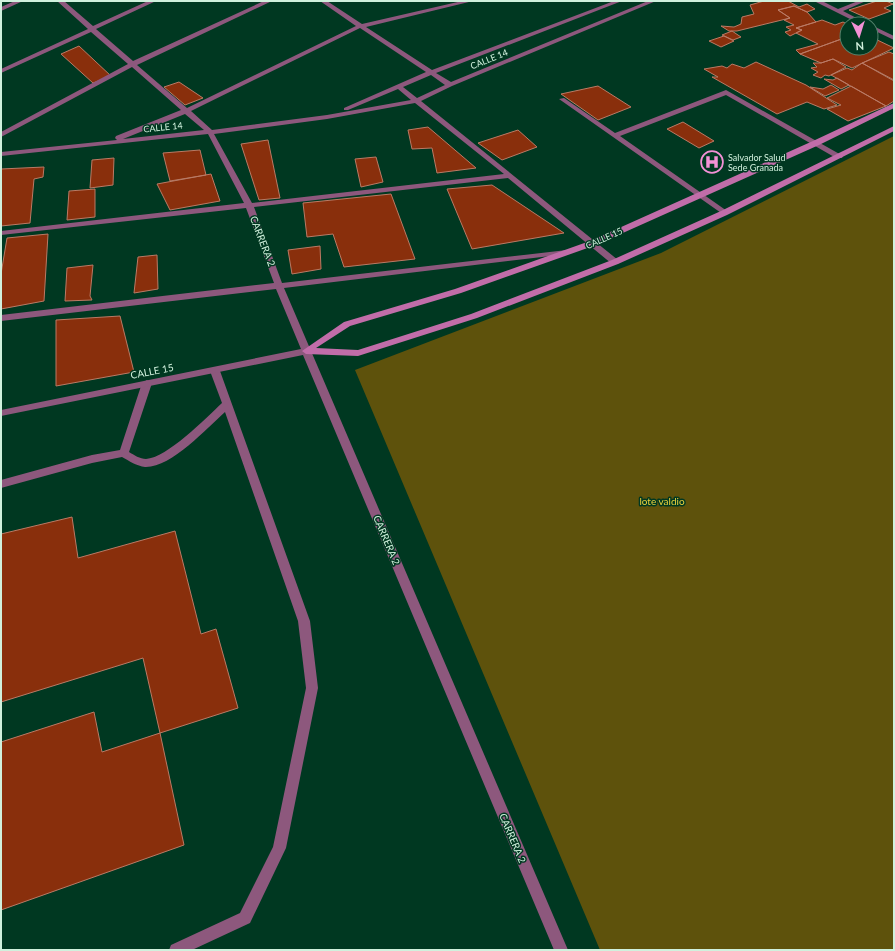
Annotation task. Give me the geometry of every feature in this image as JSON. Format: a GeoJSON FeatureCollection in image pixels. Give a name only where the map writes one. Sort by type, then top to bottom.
{"type":"FeatureCollection","features":[{"type":"Feature","properties":{"kind":"street"},"geometry":{"type":"LineString","coordinates":[[1,9],[20,1]]}},
{"type":"Feature","properties":{"kind":"street"},"geometry":{"type":"LineString","coordinates":[[60,1],[210,132]]}},
{"type":"Feature","properties":{"kind":"street"},"geometry":{"type":"LineString","coordinates":[[1,71],[152,1]]}},
{"type":"Feature","properties":{"kind":"street"},"geometry":{"type":"LineString","coordinates":[[1,135],[133,64],[269,1]]}},
{"type":"Feature","properties":{"kind":"street"},"geometry":{"type":"LineString","coordinates":[[323,1],[450,85]]}},
{"type":"Feature","properties":{"kind":"street"},"geometry":{"type":"LineString","coordinates":[[108,142],[186,111],[360,26],[470,1]]}},
{"type":"Feature","properties":{"kind":"street","name":"CALLE 14"},"geometry":{"type":"LineString","coordinates":[[327,117],[399,88],[432,72],[619,1]]}},
{"type":"Feature","properties":{"kind":"street","name":"CALLE 14"},"geometry":{"type":"LineString","coordinates":[[1,154],[210,132],[327,117],[416,101],[450,85],[653,1]]}},
{"type":"Feature","properties":{"kind":"street"},"geometry":{"type":"LineString","coordinates":[[817,1],[848,16]]}},
{"type":"Feature","properties":{"kind":"street"},"geometry":{"type":"LineString","coordinates":[[838,11],[863,1]]}},
{"type":"Feature","properties":{"kind":"street"},"geometry":{"type":"LineString","coordinates":[[879,31],[894,38]]}},
{"type":"Feature","properties":{"kind":"street"},"geometry":{"type":"LineString","coordinates":[[399,88],[615,262]]}},
{"type":"Feature","properties":{"kind":"street"},"geometry":{"type":"LineString","coordinates":[[614,136],[726,92],[839,156]]}},
{"type":"Feature","properties":{"kind":"street"},"geometry":{"type":"LineString","coordinates":[[562,99],[724,213]]}},
{"type":"Feature","properties":{"kind":"street","name":"CALLE 15"},"geometry":{"type":"LineString","coordinates":[[306,351],[347,324],[458,291],[573,252],[816,143],[894,105]]}},
{"type":"Feature","properties":{"kind":"street","name":"CALLE 15"},"geometry":{"type":"LineString","coordinates":[[1,413],[147,383],[215,371],[306,351],[358,353],[474,316],[615,262],[724,213],[894,128]]}},
{"type":"Feature","properties":{"kind":"street","name":"CARRERA 2"},"geometry":{"type":"LineString","coordinates":[[210,132],[249,205],[306,351],[561,950]]}},
{"type":"Feature","properties":{"kind":"street"},"geometry":{"type":"LineString","coordinates":[[1,233],[510,176]]}},
{"type":"Feature","properties":{"kind":"street"},"geometry":{"type":"LineString","coordinates":[[1,318],[573,252]]}},
{"type":"Feature","properties":{"kind":"street"},"geometry":{"type":"LineString","coordinates":[[176,950],[245,918],[279,848],[312,688],[304,621],[215,371]]}},
{"type":"Feature","properties":{"kind":"street"},"geometry":{"type":"LineString","coordinates":[[124,453],[147,383]]}},
{"type":"Feature","properties":{"kind":"street"},"geometry":{"type":"LineString","coordinates":[[1,484],[92,458],[124,453],[135,461],[148,463],[160,460],[188,439],[227,404]]}},
{"type":"Feature","properties":{"kind":"green space","name":"lote valdio"},"geometry":{"type":"Polygon","coordinates":[[[894,136],[894,950],[600,950],[355,370],[661,253],[894,136]]]}},
{"type":"Feature","properties":{"kind":"building"},"geometry":{"type":"Polygon","coordinates":[[[764,1],[788,1],[799,7],[807,4],[815,9],[807,12],[794,6],[778,10],[790,18],[737,31],[729,31],[721,26],[734,27],[741,24],[742,17],[754,14],[750,5],[764,1]]]}},
{"type":"Feature","properties":{"kind":"building"},"geometry":{"type":"Polygon","coordinates":[[[877,1],[886,1],[893,4],[884,8],[891,11],[877,16],[862,16],[849,10],[877,1]]]}},
{"type":"Feature","properties":{"kind":"building"},"geometry":{"type":"Polygon","coordinates":[[[794,6],[807,12],[816,22],[796,28],[802,30],[790,36],[785,32],[791,30],[786,27],[794,25],[784,20],[790,18],[778,10],[794,6]]]}},
{"type":"Feature","properties":{"kind":"building"},"geometry":{"type":"Polygon","coordinates":[[[822,20],[835,25],[839,24],[839,40],[800,54],[796,50],[818,44],[796,33],[802,30],[796,28],[822,20]]]}},
{"type":"Feature","properties":{"kind":"building"},"geometry":{"type":"Polygon","coordinates":[[[732,31],[741,37],[733,40],[722,35],[732,31]]]}},
{"type":"Feature","properties":{"kind":"building"},"geometry":{"type":"Polygon","coordinates":[[[724,36],[734,41],[721,47],[709,41],[724,36]]]}},
{"type":"Feature","properties":{"kind":"building"},"geometry":{"type":"Polygon","coordinates":[[[839,40],[839,56],[877,56],[852,68],[833,59],[821,63],[800,54],[839,40]]]}},
{"type":"Feature","properties":{"kind":"building"},"geometry":{"type":"Polygon","coordinates":[[[879,41],[894,48],[879,55],[879,41]]]}},
{"type":"Feature","properties":{"kind":"building"},"geometry":{"type":"Polygon","coordinates":[[[79,46],[111,76],[93,83],[61,54],[79,46]]]}},
{"type":"Feature","properties":{"kind":"building"},"geometry":{"type":"Polygon","coordinates":[[[889,52],[894,54],[894,80],[862,63],[889,52]]]}},
{"type":"Feature","properties":{"kind":"building"},"geometry":{"type":"Polygon","coordinates":[[[833,59],[846,67],[829,76],[825,75],[821,78],[813,75],[818,72],[811,68],[817,67],[813,63],[821,63],[833,59]]]}},
{"type":"Feature","properties":{"kind":"building"},"geometry":{"type":"Polygon","coordinates":[[[756,62],[806,85],[837,105],[824,109],[807,102],[777,114],[712,77],[718,77],[704,69],[722,66],[727,68],[732,64],[744,68],[756,62]]]}},
{"type":"Feature","properties":{"kind":"building"},"geometry":{"type":"Polygon","coordinates":[[[862,63],[894,81],[894,101],[886,106],[831,75],[847,68],[852,70],[862,63]]]}},
{"type":"Feature","properties":{"kind":"building"},"geometry":{"type":"Polygon","coordinates":[[[837,78],[849,85],[841,89],[824,79],[833,80],[837,78]]]}},
{"type":"Feature","properties":{"kind":"building"},"geometry":{"type":"Polygon","coordinates":[[[179,82],[203,98],[185,105],[164,87],[179,82]]]}},
{"type":"Feature","properties":{"kind":"building"},"geometry":{"type":"Polygon","coordinates":[[[831,85],[839,90],[825,96],[810,87],[823,89],[831,85]]]}},
{"type":"Feature","properties":{"kind":"building"},"geometry":{"type":"Polygon","coordinates":[[[598,86],[631,107],[598,120],[561,94],[598,86]]]}},
{"type":"Feature","properties":{"kind":"building"},"geometry":{"type":"Polygon","coordinates":[[[851,86],[886,106],[848,121],[827,109],[841,105],[827,98],[851,86]]]}},
{"type":"Feature","properties":{"kind":"building"},"geometry":{"type":"Polygon","coordinates":[[[683,122],[714,141],[699,148],[667,129],[683,122]]]}},
{"type":"Feature","properties":{"kind":"building"},"geometry":{"type":"Polygon","coordinates":[[[428,127],[476,168],[437,173],[432,148],[412,149],[408,130],[428,127]]]}},
{"type":"Feature","properties":{"kind":"building"},"geometry":{"type":"Polygon","coordinates":[[[518,130],[537,147],[502,160],[478,143],[518,130]]]}},
{"type":"Feature","properties":{"kind":"building"},"geometry":{"type":"Polygon","coordinates":[[[268,140],[280,198],[259,200],[241,144],[268,140]]]}},
{"type":"Feature","properties":{"kind":"building"},"geometry":{"type":"Polygon","coordinates":[[[200,150],[206,175],[170,181],[163,153],[200,150]]]}},
{"type":"Feature","properties":{"kind":"building"},"geometry":{"type":"Polygon","coordinates":[[[376,157],[383,182],[361,187],[355,159],[376,157]]]}},
{"type":"Feature","properties":{"kind":"building"},"geometry":{"type":"Polygon","coordinates":[[[114,158],[113,185],[90,188],[92,160],[114,158]]]}},
{"type":"Feature","properties":{"kind":"building"},"geometry":{"type":"Polygon","coordinates":[[[44,167],[43,177],[34,179],[30,223],[1,226],[1,169],[44,167]]]}},
{"type":"Feature","properties":{"kind":"building"},"geometry":{"type":"Polygon","coordinates":[[[211,174],[220,201],[170,210],[157,184],[211,174]]]}},
{"type":"Feature","properties":{"kind":"building"},"geometry":{"type":"Polygon","coordinates":[[[492,185],[564,233],[472,249],[447,189],[492,185]]]}},
{"type":"Feature","properties":{"kind":"building"},"geometry":{"type":"Polygon","coordinates":[[[95,189],[95,217],[67,220],[69,191],[95,189]]]}},
{"type":"Feature","properties":{"kind":"building"},"geometry":{"type":"Polygon","coordinates":[[[391,194],[415,259],[344,267],[333,234],[307,237],[303,203],[391,194]]]}},
{"type":"Feature","properties":{"kind":"building"},"geometry":{"type":"Polygon","coordinates":[[[48,234],[44,301],[1,309],[1,274],[7,238],[48,234]]]}},
{"type":"Feature","properties":{"kind":"building"},"geometry":{"type":"Polygon","coordinates":[[[320,246],[321,269],[292,274],[288,250],[320,246]]]}},
{"type":"Feature","properties":{"kind":"building"},"geometry":{"type":"Polygon","coordinates":[[[157,255],[158,289],[134,293],[138,257],[157,255]]]}},
{"type":"Feature","properties":{"kind":"building"},"geometry":{"type":"Polygon","coordinates":[[[93,265],[90,296],[92,300],[65,301],[67,268],[93,265]]]}},
{"type":"Feature","properties":{"kind":"building"},"geometry":{"type":"Polygon","coordinates":[[[120,316],[134,372],[56,386],[56,320],[120,316]]]}},
{"type":"Feature","properties":{"kind":"building"},"geometry":{"type":"Polygon","coordinates":[[[72,517],[78,558],[175,531],[201,634],[216,629],[238,708],[160,733],[143,658],[1,702],[1,534],[72,517]]]}},
{"type":"Feature","properties":{"kind":"building"},"geometry":{"type":"Polygon","coordinates":[[[94,712],[102,752],[160,733],[184,845],[1,910],[1,742],[94,712]]]}},
{"type":"Feature","properties":{"kind":"place","name":"Salvador Salud Sede Granada"},"geometry":{"type":"Point","coordinates":[712,162]}}]}
